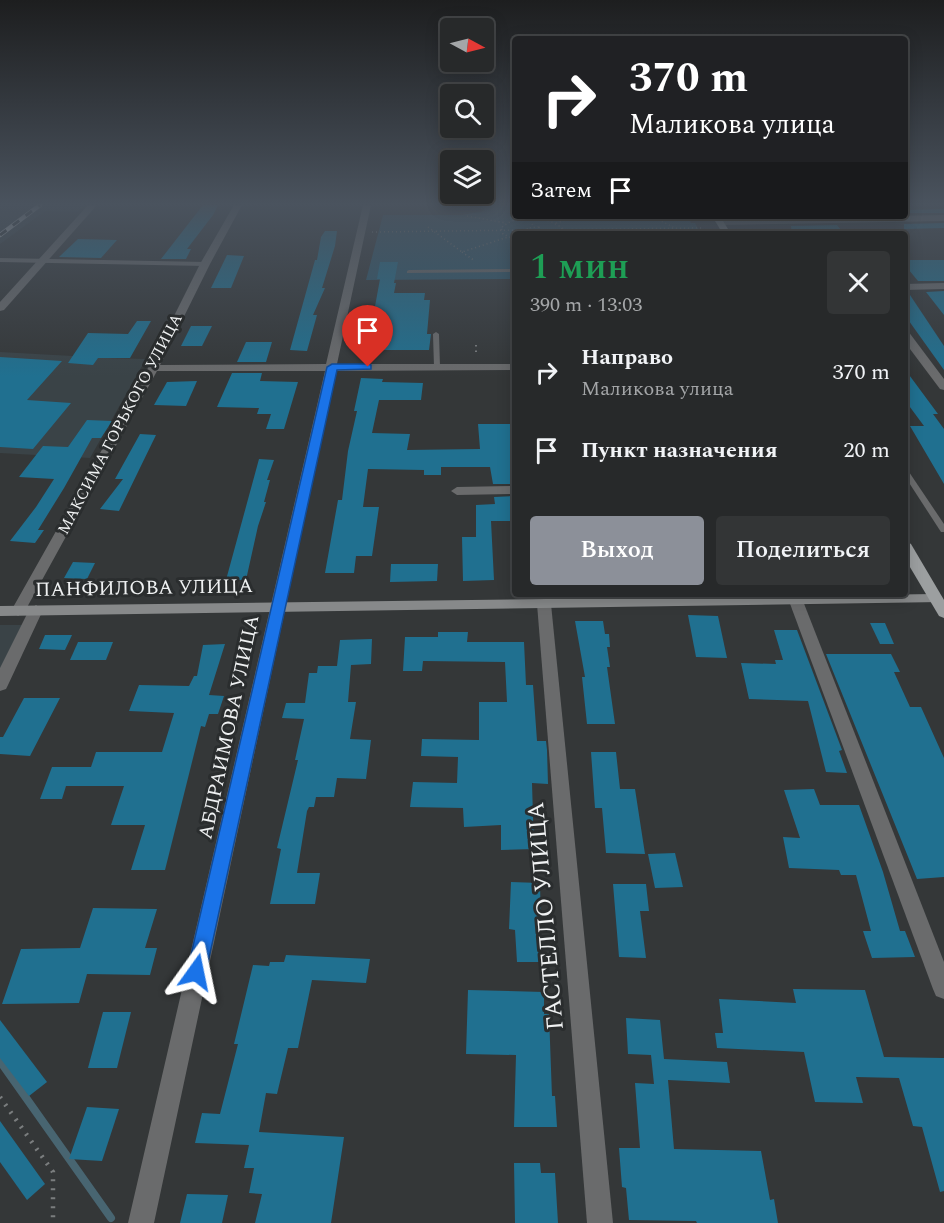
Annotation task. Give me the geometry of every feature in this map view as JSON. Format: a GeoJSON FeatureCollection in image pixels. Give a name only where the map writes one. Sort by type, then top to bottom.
{"type":"FeatureCollection","features":[{"type":"Feature","properties":{"kind":"main road"},"geometry":{"type":"LineString","coordinates":[[908,551],[944,614]]}},
{"type":"Feature","properties":{"kind":"street"},"geometry":{"type":"LineString","coordinates":[[0,308],[42,262]]}},
{"type":"Feature","properties":{"kind":"street","name":"АБДРАИМОВА УЛИЦА"},"geometry":{"type":"LineString","coordinates":[[141,1223],[355,262]]}},
{"type":"Feature","properties":{"kind":"street","name":"МАКСИМА ГОРЬКОГО УЛИЦА"},"geometry":{"type":"LineString","coordinates":[[18,610],[153,368],[205,264]]}},
{"type":"Feature","properties":{"kind":"street"},"geometry":{"type":"LineString","coordinates":[[908,287],[944,286]]}},
{"type":"Feature","properties":{"kind":"street"},"geometry":{"type":"LineString","coordinates":[[908,338],[944,387]]}},
{"type":"Feature","properties":{"kind":"street"},"geometry":{"type":"LineString","coordinates":[[153,368],[512,367]]}},
{"type":"Feature","properties":{"kind":"street"},"geometry":{"type":"LineString","coordinates":[[457,491],[512,490]]}},
{"type":"Feature","properties":{"kind":"street","name":"ПАНФИЛОВА УЛИЦА"},"geometry":{"type":"LineString","coordinates":[[0,611],[936,599]]}},
{"type":"Feature","properties":{"kind":"street"},"geometry":{"type":"LineString","coordinates":[[796,602],[944,989]]}},
{"type":"Feature","properties":{"kind":"street","name":"ГАСТЕЛЛО УЛИЦА"},"geometry":{"type":"LineString","coordinates":[[544,604],[600,1223]]}},
{"type":"Feature","properties":{"kind":"street"},"geometry":{"type":"LineString","coordinates":[[0,685],[36,610]]}},
{"type":"Feature","properties":{"kind":"lane"},"geometry":{"type":"LineString","coordinates":[[101,262],[205,264]]}},
{"type":"Feature","properties":{"kind":"lane"},"geometry":{"type":"LineString","coordinates":[[409,272],[512,271]]}},
{"type":"Feature","properties":{"kind":"lane"},"geometry":{"type":"LineString","coordinates":[[436,334],[437,367]]}},
{"type":"Feature","properties":{"kind":"lane"},"geometry":{"type":"LineString","coordinates":[[908,475],[944,530]]}},
{"type":"Feature","properties":{"kind":"path"},"geometry":{"type":"LineString","coordinates":[[476,345],[476,356]]}},
{"type":"Feature","properties":{"kind":"path"},"geometry":{"type":"LineString","coordinates":[[0,1097],[53,1172],[53,1223]]}},
{"type":"Feature","properties":{"kind":"shaded area"},"geometry":{"type":"Polygon","coordinates":[[[371,262],[512,262],[512,279],[366,280],[371,262]]]}},
{"type":"Feature","properties":{"kind":"shaded area"},"geometry":{"type":"Polygon","coordinates":[[[0,352],[146,359],[90,458],[0,453],[0,352]]]}},
{"type":"Feature","properties":{"kind":"shaded area"},"geometry":{"type":"Polygon","coordinates":[[[0,625],[23,625],[0,670],[0,625]]]}},
{"type":"Feature","properties":{"kind":"building"},"geometry":{"type":"Polygon","coordinates":[[[224,262],[242,262],[231,288],[211,288],[224,262]]]}},
{"type":"Feature","properties":{"kind":"building"},"geometry":{"type":"Polygon","coordinates":[[[314,262],[330,262],[322,288],[325,288],[313,315],[317,315],[307,351],[290,350],[314,262]]]}},
{"type":"Feature","properties":{"kind":"building"},"geometry":{"type":"Polygon","coordinates":[[[380,262],[398,262],[394,293],[425,293],[424,300],[430,300],[427,334],[431,334],[429,350],[367,350],[380,279],[377,279],[380,262]]]}},
{"type":"Feature","properties":{"kind":"building"},"geometry":{"type":"Polygon","coordinates":[[[908,262],[944,262],[944,281],[918,281],[908,269],[908,262]]]}},
{"type":"Feature","properties":{"kind":"building"},"geometry":{"type":"Polygon","coordinates":[[[944,291],[944,315],[926,292],[944,291]]]}},
{"type":"Feature","properties":{"kind":"building"},"geometry":{"type":"Polygon","coordinates":[[[908,292],[944,346],[944,370],[908,320],[908,292]]]}},
{"type":"Feature","properties":{"kind":"building"},"geometry":{"type":"Polygon","coordinates":[[[137,321],[151,321],[130,358],[98,358],[93,365],[68,363],[88,333],[128,334],[137,321]]]}},
{"type":"Feature","properties":{"kind":"building"},"geometry":{"type":"Polygon","coordinates":[[[191,326],[212,326],[202,346],[181,346],[191,326]]]}},
{"type":"Feature","properties":{"kind":"building"},"geometry":{"type":"Polygon","coordinates":[[[246,342],[272,342],[266,362],[237,362],[246,342]]]}},
{"type":"Feature","properties":{"kind":"building"},"geometry":{"type":"Polygon","coordinates":[[[0,357],[62,361],[27,400],[71,403],[33,449],[0,447],[0,357]]]}},
{"type":"Feature","properties":{"kind":"building"},"geometry":{"type":"Polygon","coordinates":[[[232,373],[262,373],[260,381],[298,382],[284,429],[266,429],[271,414],[257,414],[259,408],[217,407],[232,373]]]}},
{"type":"Feature","properties":{"kind":"building"},"geometry":{"type":"Polygon","coordinates":[[[908,373],[938,414],[933,414],[944,429],[944,484],[910,426],[924,426],[908,404],[908,373]]]}},
{"type":"Feature","properties":{"kind":"building"},"geometry":{"type":"Polygon","coordinates":[[[361,378],[383,379],[382,382],[423,383],[421,400],[379,400],[372,433],[410,434],[407,450],[480,449],[478,424],[512,424],[512,484],[493,484],[490,467],[441,467],[441,475],[424,475],[424,470],[368,469],[363,507],[379,507],[372,556],[356,556],[354,573],[325,573],[338,500],[342,500],[348,451],[357,411],[354,411],[361,378]]]}},
{"type":"Feature","properties":{"kind":"building"},"geometry":{"type":"Polygon","coordinates":[[[197,381],[186,406],[154,405],[167,382],[197,381]]]}},
{"type":"Feature","properties":{"kind":"building"},"geometry":{"type":"Polygon","coordinates":[[[87,420],[112,421],[101,438],[92,438],[38,530],[44,530],[35,543],[10,541],[54,479],[19,477],[43,446],[68,447],[87,420]]]}},
{"type":"Feature","properties":{"kind":"building"},"geometry":{"type":"Polygon","coordinates":[[[140,434],[156,435],[119,511],[100,509],[123,479],[115,479],[140,434]]]}},
{"type":"Feature","properties":{"kind":"building"},"geometry":{"type":"Polygon","coordinates":[[[259,459],[274,460],[267,480],[270,480],[264,502],[266,502],[246,580],[226,580],[259,459]]]}},
{"type":"Feature","properties":{"kind":"building"},"geometry":{"type":"Polygon","coordinates":[[[512,496],[512,521],[491,521],[494,580],[463,581],[462,537],[476,537],[476,505],[495,504],[494,497],[512,496]]]}},
{"type":"Feature","properties":{"kind":"building"},"geometry":{"type":"Polygon","coordinates":[[[73,562],[95,563],[87,579],[64,578],[73,562]]]}},
{"type":"Feature","properties":{"kind":"building"},"geometry":{"type":"Polygon","coordinates":[[[391,564],[438,564],[437,581],[390,582],[391,564]]]}},
{"type":"Feature","properties":{"kind":"building"},"geometry":{"type":"Polygon","coordinates":[[[688,615],[718,616],[727,658],[696,657],[688,615]]]}},
{"type":"Feature","properties":{"kind":"building"},"geometry":{"type":"Polygon","coordinates":[[[575,621],[603,621],[605,634],[609,634],[610,647],[607,647],[610,667],[607,667],[615,724],[587,724],[582,677],[585,677],[575,621]]]}},
{"type":"Feature","properties":{"kind":"building"},"geometry":{"type":"Polygon","coordinates":[[[870,623],[885,623],[894,644],[880,644],[870,623]]]}},
{"type":"Feature","properties":{"kind":"building"},"geometry":{"type":"Polygon","coordinates":[[[774,630],[797,630],[842,750],[839,751],[847,773],[826,772],[808,701],[749,699],[741,663],[776,664],[775,660],[783,660],[774,630]]]}},
{"type":"Feature","properties":{"kind":"building"},"geometry":{"type":"Polygon","coordinates":[[[438,632],[468,632],[467,642],[524,642],[526,685],[533,685],[537,741],[546,741],[547,750],[548,784],[532,783],[534,849],[501,850],[501,825],[464,827],[463,808],[410,807],[413,782],[457,783],[458,757],[421,756],[422,739],[479,740],[479,702],[507,702],[505,662],[423,661],[422,671],[403,671],[405,637],[438,637],[438,632]]]}},
{"type":"Feature","properties":{"kind":"building"},"geometry":{"type":"Polygon","coordinates":[[[45,635],[72,635],[65,650],[39,649],[45,635]]]}},
{"type":"Feature","properties":{"kind":"building"},"geometry":{"type":"Polygon","coordinates":[[[372,639],[371,664],[351,665],[348,702],[356,702],[350,739],[371,740],[366,779],[337,778],[334,797],[316,797],[314,807],[309,807],[307,811],[297,873],[320,873],[315,904],[270,904],[281,849],[277,848],[298,760],[295,760],[304,719],[282,718],[286,703],[305,703],[309,673],[317,673],[318,666],[337,666],[340,640],[372,639]]]}},
{"type":"Feature","properties":{"kind":"building"},"geometry":{"type":"Polygon","coordinates":[[[78,642],[113,642],[106,660],[70,660],[78,642]]]}},
{"type":"Feature","properties":{"kind":"building"},"geometry":{"type":"Polygon","coordinates":[[[225,644],[209,695],[224,696],[218,714],[209,714],[205,727],[201,726],[165,870],[131,870],[145,825],[111,825],[124,786],[66,786],[62,799],[40,799],[52,767],[91,767],[96,752],[162,752],[174,713],[129,711],[139,685],[189,686],[194,676],[197,676],[203,645],[225,644]]]}},
{"type":"Feature","properties":{"kind":"building"},"geometry":{"type":"Polygon","coordinates":[[[826,654],[891,654],[900,672],[894,672],[910,707],[921,707],[944,758],[944,877],[917,879],[826,654]]]}},
{"type":"Feature","properties":{"kind":"building"},"geometry":{"type":"Polygon","coordinates":[[[24,698],[60,698],[30,756],[0,754],[0,737],[3,737],[24,698]]]}},
{"type":"Feature","properties":{"kind":"building"},"geometry":{"type":"Polygon","coordinates":[[[591,752],[616,752],[620,789],[635,789],[645,854],[606,853],[602,808],[595,808],[591,752]]]}},
{"type":"Feature","properties":{"kind":"building"},"geometry":{"type":"Polygon","coordinates":[[[814,789],[820,805],[859,805],[883,872],[900,931],[905,931],[915,957],[872,958],[863,931],[871,931],[856,875],[841,875],[839,870],[789,868],[783,837],[800,838],[784,790],[814,789]]]}},
{"type":"Feature","properties":{"kind":"building"},"geometry":{"type":"Polygon","coordinates":[[[675,853],[683,887],[655,888],[648,854],[675,853]]]}},
{"type":"Feature","properties":{"kind":"building"},"geometry":{"type":"Polygon","coordinates":[[[511,882],[540,883],[541,931],[538,931],[541,962],[517,962],[515,930],[509,929],[511,882]]]}},
{"type":"Feature","properties":{"kind":"building"},"geometry":{"type":"Polygon","coordinates":[[[613,884],[646,884],[649,911],[640,911],[646,958],[619,957],[613,884]]]}},
{"type":"Feature","properties":{"kind":"building"},"geometry":{"type":"Polygon","coordinates":[[[93,908],[157,909],[145,948],[157,948],[150,975],[87,974],[79,1003],[2,1004],[21,949],[80,948],[93,908]]]}},
{"type":"Feature","properties":{"kind":"building"},"geometry":{"type":"Polygon","coordinates":[[[286,955],[370,959],[366,983],[312,980],[298,1048],[288,1048],[277,1094],[266,1093],[259,1132],[344,1137],[331,1223],[255,1223],[262,1194],[249,1193],[254,1168],[244,1168],[249,1145],[195,1143],[202,1113],[220,1114],[238,1044],[234,1044],[253,965],[269,966],[270,962],[284,962],[286,955]]]}},
{"type":"Feature","properties":{"kind":"building"},"geometry":{"type":"Polygon","coordinates":[[[793,989],[865,990],[884,1057],[944,1058],[944,1191],[940,1192],[922,1127],[913,1126],[899,1078],[856,1077],[863,1103],[815,1102],[804,1052],[717,1048],[715,1033],[723,1033],[719,999],[796,1003],[793,989]]]}},
{"type":"Feature","properties":{"kind":"building"},"geometry":{"type":"Polygon","coordinates":[[[468,990],[544,992],[544,1014],[549,1014],[552,1096],[555,1096],[557,1127],[514,1127],[516,1055],[466,1054],[468,990]]]}},
{"type":"Feature","properties":{"kind":"building"},"geometry":{"type":"Polygon","coordinates":[[[103,1012],[131,1012],[117,1068],[88,1068],[103,1012]]]}},
{"type":"Feature","properties":{"kind":"building"},"geometry":{"type":"Polygon","coordinates":[[[626,1018],[660,1020],[664,1059],[727,1062],[730,1083],[668,1080],[674,1149],[761,1151],[770,1200],[774,1199],[778,1223],[629,1220],[626,1188],[622,1187],[619,1148],[640,1148],[635,1083],[654,1084],[651,1055],[628,1054],[626,1018]]]}},
{"type":"Feature","properties":{"kind":"building"},"geometry":{"type":"Polygon","coordinates":[[[0,1020],[47,1082],[29,1096],[0,1058],[0,1020]]]}},
{"type":"Feature","properties":{"kind":"building"},"geometry":{"type":"Polygon","coordinates":[[[87,1107],[119,1109],[102,1161],[69,1159],[87,1107]]]}},
{"type":"Feature","properties":{"kind":"building"},"geometry":{"type":"Polygon","coordinates":[[[0,1121],[45,1184],[27,1200],[0,1162],[0,1121]]]}},
{"type":"Feature","properties":{"kind":"building"},"geometry":{"type":"Polygon","coordinates":[[[514,1163],[540,1163],[541,1173],[555,1173],[558,1223],[515,1223],[514,1163]]]}},
{"type":"Feature","properties":{"kind":"building"},"geometry":{"type":"Polygon","coordinates":[[[187,1194],[228,1195],[222,1223],[180,1223],[187,1194]]]}},
{"type":"Feature","properties":{"kind":"waterway"},"geometry":{"type":"LineString","coordinates":[[0,1061],[111,1218]]}},
{"type":"Feature","properties":{"kind":"route"},"geometry":{"type":"LineString","coordinates":[[196,972],[280,590],[332,367],[368,367]]}}]}
